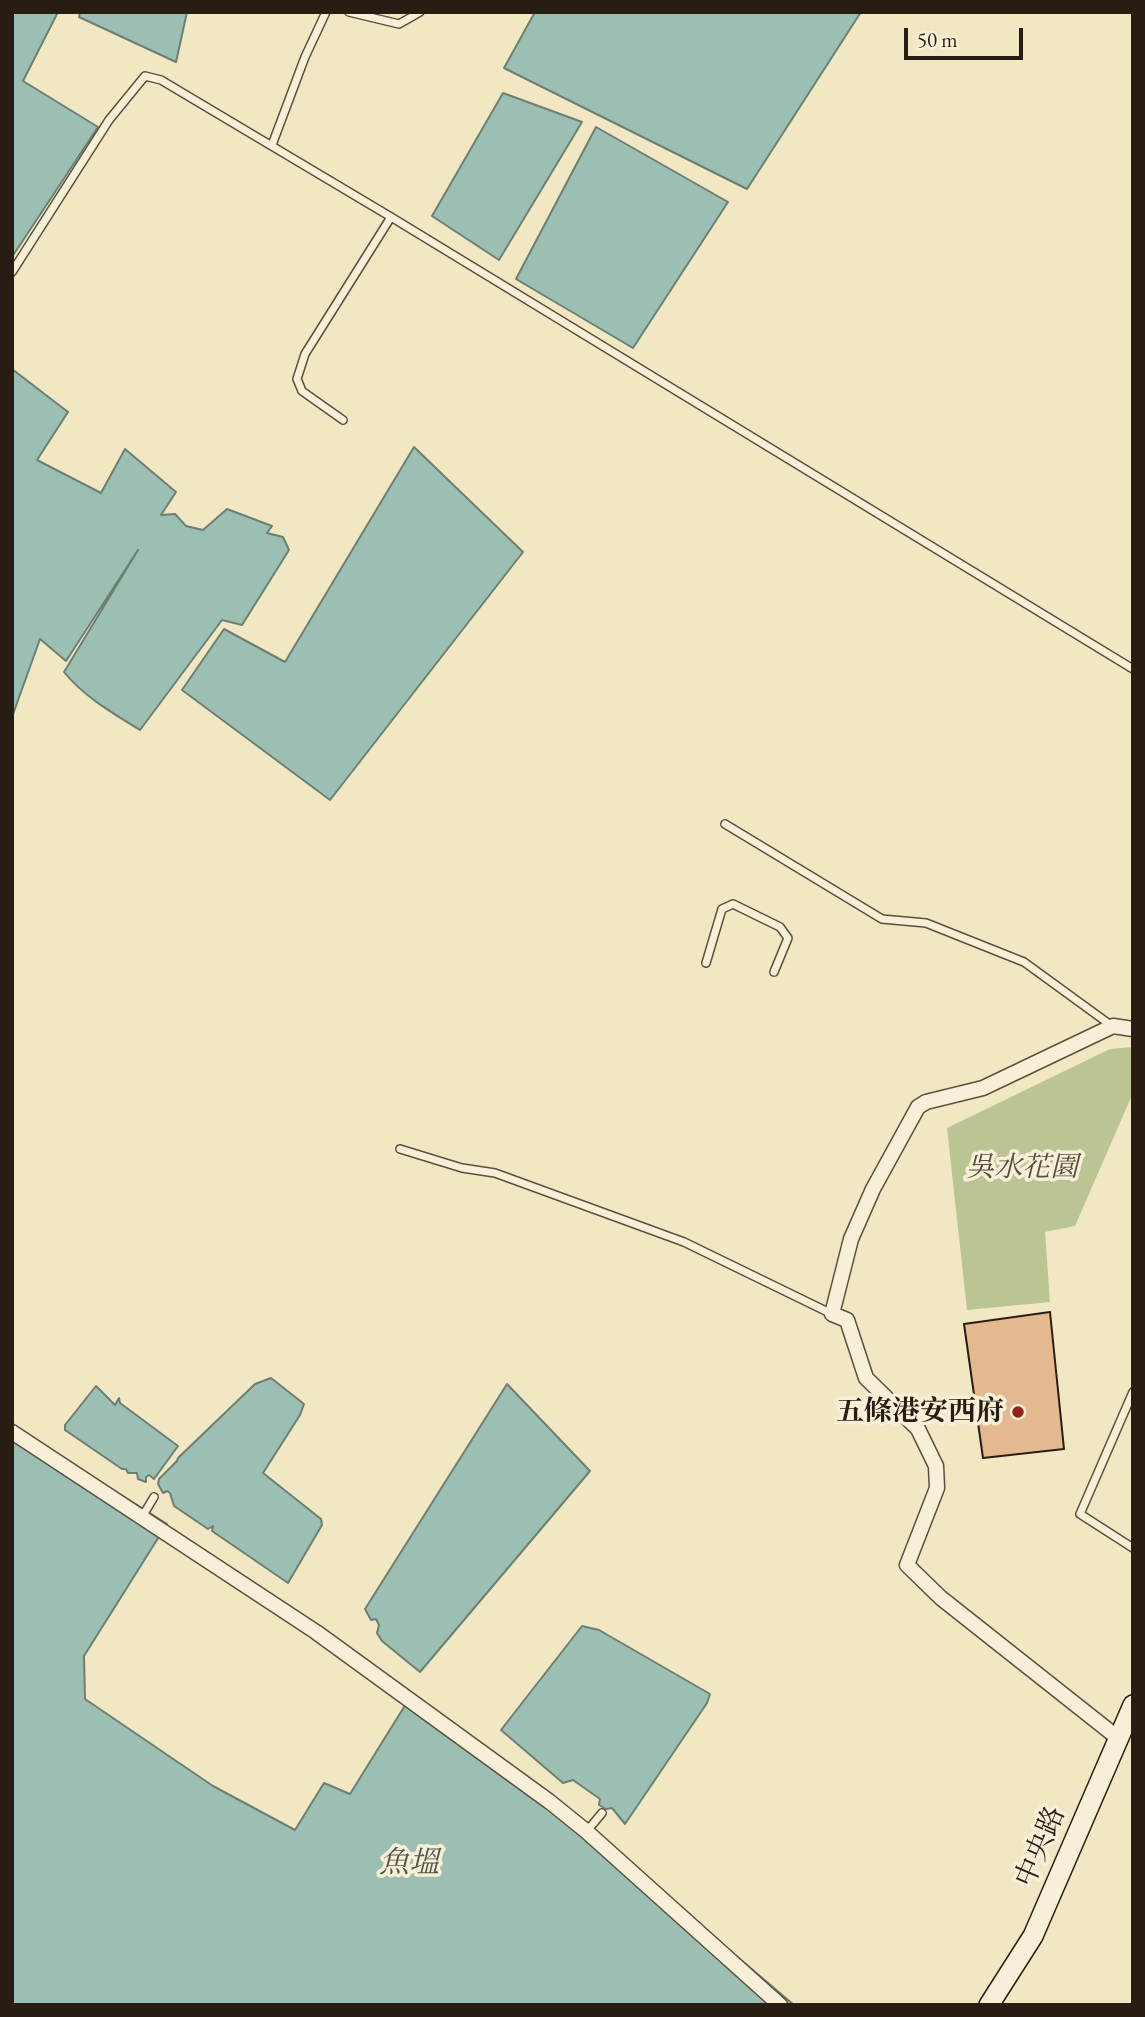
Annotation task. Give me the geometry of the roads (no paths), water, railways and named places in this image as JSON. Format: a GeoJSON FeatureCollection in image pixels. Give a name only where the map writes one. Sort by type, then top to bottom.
{"type":"FeatureCollection","features":[{"type":"Feature","properties":{"kind":"street"},"geometry":{"type":"LineString","coordinates":[[1118,1738],[941,1598],[907,1566],[937,1489],[936,1466],[918,1429],[866,1378],[847,1320],[832,1314],[851,1239],[873,1189],[918,1107],[926,1102],[983,1088],[1113,1027],[1133,1029]]}},
{"type":"Feature","properties":{"kind":"street"},"geometry":{"type":"LineString","coordinates":[[12,1432],[316,1632],[586,1831],[780,2005]]}},
{"type":"Feature","properties":{"kind":"street","name":"中央路"},"geometry":{"type":"LineString","coordinates":[[989,2005],[1033,1936],[1133,1705]]}},
{"type":"Feature","properties":{"kind":"lane"},"geometry":{"type":"LineString","coordinates":[[272,145],[305,57],[326,12]]}},
{"type":"Feature","properties":{"kind":"lane"},"geometry":{"type":"LineString","coordinates":[[349,12],[399,23],[418,16],[421,12]]}},
{"type":"Feature","properties":{"kind":"lane"},"geometry":{"type":"LineString","coordinates":[[12,272],[109,120],[145,76],[162,80],[1133,670]]}},
{"type":"Feature","properties":{"kind":"lane"},"geometry":{"type":"LineString","coordinates":[[344,420],[302,391],[297,379],[305,354],[391,217]]}},
{"type":"Feature","properties":{"kind":"lane"},"geometry":{"type":"LineString","coordinates":[[725,824],[882,919],[926,923],[1024,962],[1113,1027]]}},
{"type":"Feature","properties":{"kind":"lane"},"geometry":{"type":"LineString","coordinates":[[706,963],[722,909],[733,904],[780,927],[788,937],[774,971]]}},
{"type":"Feature","properties":{"kind":"lane"},"geometry":{"type":"LineString","coordinates":[[400,1149],[462,1168],[495,1173],[684,1242],[832,1314]]}},
{"type":"Feature","properties":{"kind":"lane"},"geometry":{"type":"LineString","coordinates":[[1133,1392],[1080,1514],[1133,1548]]}},
{"type":"Feature","properties":{"kind":"lane"},"geometry":{"type":"LineString","coordinates":[[142,1517],[154,1497]]}},
{"type":"Feature","properties":{"kind":"lane"},"geometry":{"type":"LineString","coordinates":[[586,1831],[602,1813]]}},
{"type":"Feature","properties":{"kind":"water"},"geometry":{"type":"Polygon","coordinates":[[[12,12],[58,12],[23,81],[98,127],[12,257],[12,12]]]}},
{"type":"Feature","properties":{"kind":"water"},"geometry":{"type":"Polygon","coordinates":[[[80,12],[187,12],[176,62],[79,17],[80,12]]]}},
{"type":"Feature","properties":{"kind":"water"},"geometry":{"type":"Polygon","coordinates":[[[535,12],[861,12],[747,189],[504,68],[535,12]]]}},
{"type":"Feature","properties":{"kind":"water"},"geometry":{"type":"Polygon","coordinates":[[[503,93],[582,122],[499,260],[432,216],[503,93]]]}},
{"type":"Feature","properties":{"kind":"water"},"geometry":{"type":"Polygon","coordinates":[[[596,127],[728,202],[633,348],[516,279],[596,127]]]}},
{"type":"Feature","properties":{"kind":"water"},"geometry":{"type":"Polygon","coordinates":[[[12,369],[68,412],[37,460],[101,493],[125,449],[176,492],[161,515],[175,514],[186,526],[203,530],[227,509],[272,526],[267,533],[283,537],[289,550],[242,625],[222,620],[140,730],[90,697],[64,672],[138,550],[66,661],[40,639],[12,717],[12,369]]]}},
{"type":"Feature","properties":{"kind":"water"},"geometry":{"type":"Polygon","coordinates":[[[414,447],[523,552],[330,800],[182,690],[224,629],[285,662],[414,447]]]}},
{"type":"Feature","properties":{"kind":"water"},"geometry":{"type":"Polygon","coordinates":[[[271,1378],[304,1404],[300,1415],[263,1473],[321,1519],[322,1525],[288,1583],[212,1531],[213,1526],[208,1529],[174,1506],[170,1493],[163,1493],[158,1484],[159,1479],[178,1458],[255,1384],[271,1378]]]}},
{"type":"Feature","properties":{"kind":"water"},"geometry":{"type":"Polygon","coordinates":[[[507,1384],[590,1471],[420,1672],[382,1641],[377,1633],[379,1625],[376,1619],[371,1620],[365,1609],[507,1384]]]}},
{"type":"Feature","properties":{"kind":"water"},"geometry":{"type":"Polygon","coordinates":[[[96,1386],[115,1405],[119,1398],[120,1403],[178,1446],[154,1479],[149,1475],[146,1482],[138,1479],[137,1473],[128,1473],[126,1469],[122,1469],[65,1430],[65,1425],[96,1386]]]}},
{"type":"Feature","properties":{"kind":"water","name":"魚塭"},"geometry":{"type":"Polygon","coordinates":[[[12,1426],[167,1524],[84,1656],[85,1699],[213,1786],[295,1830],[324,1783],[350,1794],[409,1699],[556,1803],[794,2005],[12,2005],[12,1426]]]}},
{"type":"Feature","properties":{"kind":"water"},"geometry":{"type":"Polygon","coordinates":[[[582,1626],[599,1630],[710,1694],[707,1703],[625,1824],[612,1808],[606,1809],[599,1805],[600,1799],[573,1780],[563,1783],[501,1730],[582,1626]]]}},
{"type":"Feature","properties":{"kind":"place","name":"五條港安西府"},"geometry":{"type":"Point","coordinates":[1018,1412]}},
{"type":"Feature","properties":{"kind":"park label","name":"吳水花園"},"geometry":{"type":"Point","coordinates":[1022,1168]}}]}
